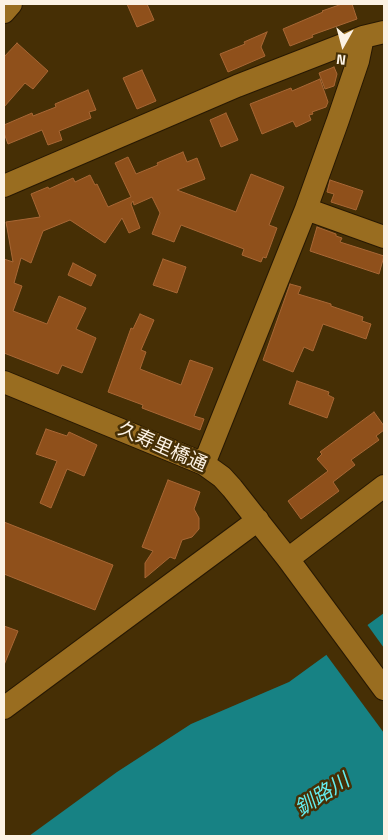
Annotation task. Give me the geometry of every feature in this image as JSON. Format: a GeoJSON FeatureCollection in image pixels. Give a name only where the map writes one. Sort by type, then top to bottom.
{"type":"FeatureCollection","features":[{"type":"Feature","properties":{"kind":"street"},"geometry":{"type":"LineString","coordinates":[[4,12],[11,4]]}},
{"type":"Feature","properties":{"kind":"street"},"geometry":{"type":"LineString","coordinates":[[4,186],[237,86],[374,35]]}},
{"type":"Feature","properties":{"kind":"street"},"geometry":{"type":"LineString","coordinates":[[204,464],[306,209],[358,61],[374,35]]}},
{"type":"Feature","properties":{"kind":"street"},"geometry":{"type":"LineString","coordinates":[[306,209],[384,237]]}},
{"type":"Feature","properties":{"kind":"street","name":"久寿里橋通"},"geometry":{"type":"LineString","coordinates":[[4,382],[204,464],[222,477],[288,559],[384,689]]}},
{"type":"Feature","properties":{"kind":"street"},"geometry":{"type":"LineString","coordinates":[[288,559],[384,486]]}},
{"type":"Feature","properties":{"kind":"street"},"geometry":{"type":"LineString","coordinates":[[4,708],[258,520]]}},
{"type":"Feature","properties":{"kind":"water","name":"釧路川"},"geometry":{"type":"Polygon","coordinates":[[[384,613],[384,836],[29,836],[117,772],[191,724],[289,682],[384,613]]]}},
{"type":"Feature","properties":{"kind":"pier"},"geometry":{"type":"Polygon","coordinates":[[[366,623],[384,648],[384,733],[325,653],[366,623]]]}},
{"type":"Feature","properties":{"kind":"building"},"geometry":{"type":"Polygon","coordinates":[[[127,4],[147,4],[154,20],[137,27],[127,4]]]}},
{"type":"Feature","properties":{"kind":"building"},"geometry":{"type":"Polygon","coordinates":[[[342,4],[352,4],[357,19],[312,35],[313,37],[290,46],[283,29],[342,4]]]}},
{"type":"Feature","properties":{"kind":"building"},"geometry":{"type":"Polygon","coordinates":[[[267,32],[261,47],[265,56],[228,72],[220,54],[245,44],[244,42],[267,32]]]}},
{"type":"Feature","properties":{"kind":"building"},"geometry":{"type":"Polygon","coordinates":[[[17,43],[48,71],[33,89],[25,83],[4,107],[4,57],[17,43]]]}},
{"type":"Feature","properties":{"kind":"building"},"geometry":{"type":"Polygon","coordinates":[[[334,67],[337,74],[334,86],[325,89],[319,73],[334,67]]]}},
{"type":"Feature","properties":{"kind":"building"},"geometry":{"type":"Polygon","coordinates":[[[142,70],[156,101],[137,109],[123,78],[142,70]]]}},
{"type":"Feature","properties":{"kind":"building"},"geometry":{"type":"Polygon","coordinates":[[[320,79],[328,102],[326,107],[312,112],[313,114],[309,115],[311,120],[296,127],[293,121],[262,134],[250,104],[291,88],[292,91],[320,79]]]}},
{"type":"Feature","properties":{"kind":"building"},"geometry":{"type":"Polygon","coordinates":[[[88,90],[96,110],[89,112],[91,118],[59,131],[62,140],[48,145],[42,130],[8,144],[4,133],[4,125],[32,113],[33,116],[56,107],[55,104],[88,90]]]}},
{"type":"Feature","properties":{"kind":"building"},"geometry":{"type":"Polygon","coordinates":[[[226,113],[238,140],[221,147],[210,120],[226,113]]]}},
{"type":"Feature","properties":{"kind":"building"},"geometry":{"type":"Polygon","coordinates":[[[183,152],[187,162],[197,158],[205,179],[177,190],[236,212],[251,174],[284,187],[269,225],[277,228],[266,258],[263,257],[261,262],[242,255],[244,249],[181,225],[174,242],[152,234],[160,213],[152,197],[134,205],[133,201],[131,204],[140,228],[129,233],[122,218],[105,243],[70,220],[43,231],[31,263],[21,258],[14,283],[22,286],[13,311],[47,324],[59,296],[86,308],[76,329],[96,338],[82,373],[62,365],[58,374],[4,353],[4,259],[13,262],[6,222],[40,217],[31,194],[48,187],[49,189],[73,178],[75,182],[90,175],[95,185],[97,184],[108,207],[131,197],[115,163],[128,157],[136,174],[183,152]]]}},
{"type":"Feature","properties":{"kind":"building"},"geometry":{"type":"Polygon","coordinates":[[[330,180],[363,191],[356,210],[331,202],[334,194],[327,192],[330,180]]]}},
{"type":"Feature","properties":{"kind":"building"},"geometry":{"type":"Polygon","coordinates":[[[317,227],[336,234],[336,236],[342,238],[340,242],[384,256],[379,274],[310,251],[317,227]]]}},
{"type":"Feature","properties":{"kind":"building"},"geometry":{"type":"Polygon","coordinates":[[[163,259],[186,267],[177,293],[153,285],[163,259]]]}},
{"type":"Feature","properties":{"kind":"building"},"geometry":{"type":"Polygon","coordinates":[[[73,263],[96,275],[91,286],[68,275],[73,263]]]}},
{"type":"Feature","properties":{"kind":"building"},"geometry":{"type":"Polygon","coordinates":[[[290,284],[301,287],[298,294],[331,304],[331,306],[363,317],[362,321],[371,324],[366,339],[323,324],[313,351],[304,347],[293,372],[263,360],[290,284]]]}},
{"type":"Feature","properties":{"kind":"building"},"geometry":{"type":"Polygon","coordinates":[[[140,314],[154,320],[141,350],[146,352],[140,369],[181,385],[190,360],[213,368],[194,416],[204,419],[200,430],[142,408],[143,405],[108,392],[131,328],[133,329],[140,314]]]}},
{"type":"Feature","properties":{"kind":"building"},"geometry":{"type":"Polygon","coordinates":[[[297,381],[329,392],[328,395],[334,398],[327,418],[289,404],[297,381]]]}},
{"type":"Feature","properties":{"kind":"building"},"geometry":{"type":"Polygon","coordinates":[[[374,412],[384,426],[384,430],[376,436],[379,440],[351,460],[355,465],[333,482],[339,491],[301,519],[288,501],[328,471],[317,459],[322,454],[320,452],[374,412]]]}},
{"type":"Feature","properties":{"kind":"building"},"geometry":{"type":"Polygon","coordinates":[[[46,429],[67,436],[69,432],[97,445],[84,476],[67,469],[51,508],[40,503],[57,461],[36,454],[46,429]]]}},
{"type":"Feature","properties":{"kind":"building"},"geometry":{"type":"Polygon","coordinates":[[[168,480],[200,492],[194,509],[199,518],[199,529],[192,537],[182,540],[175,559],[170,557],[145,578],[145,563],[153,551],[142,547],[168,480]]]}},
{"type":"Feature","properties":{"kind":"building"},"geometry":{"type":"Polygon","coordinates":[[[4,522],[113,565],[95,610],[4,574],[4,522]]]}},
{"type":"Feature","properties":{"kind":"building"},"geometry":{"type":"Polygon","coordinates":[[[4,626],[18,631],[4,665],[4,626]]]}}]}
